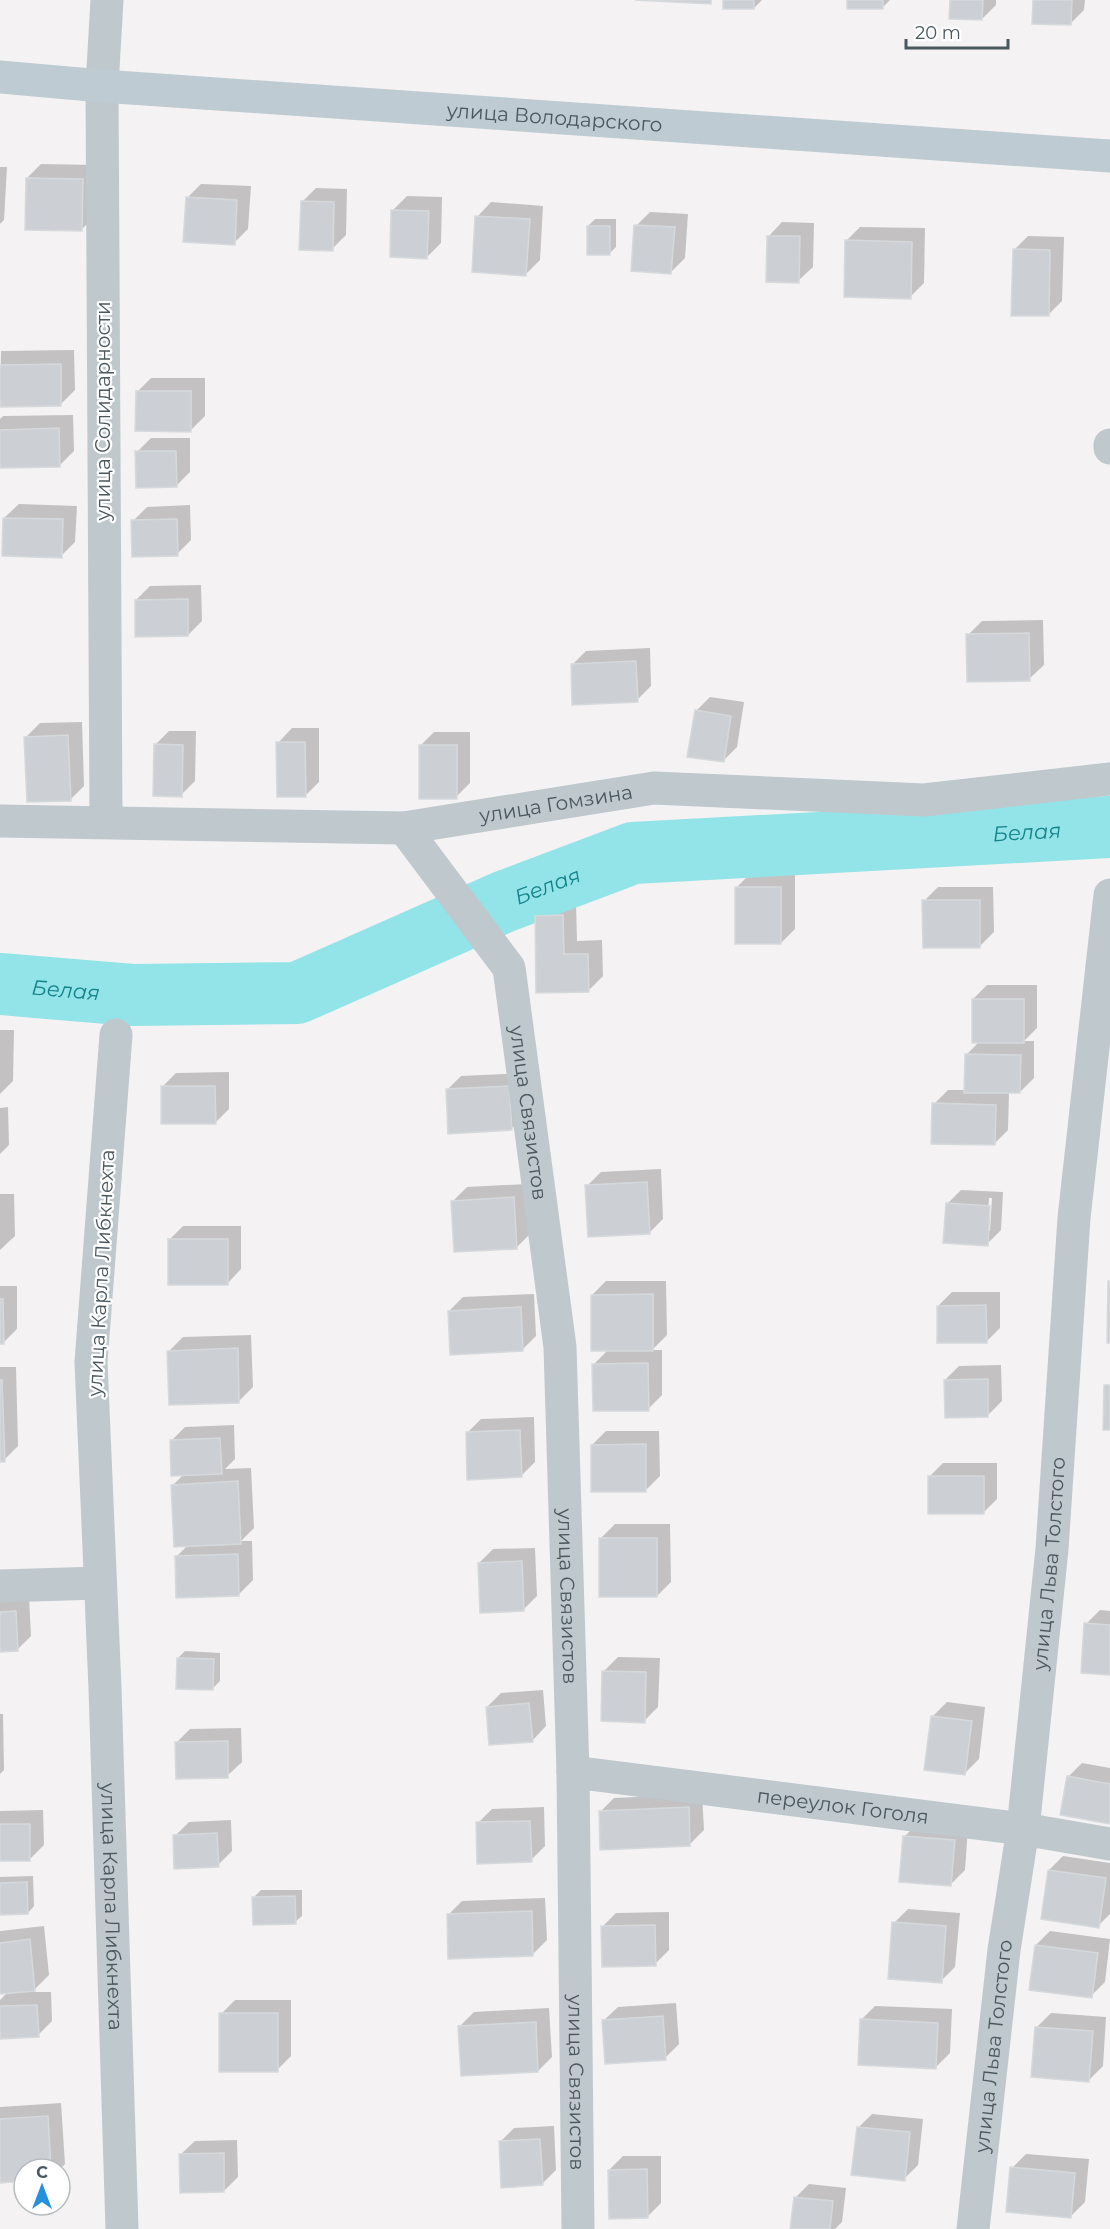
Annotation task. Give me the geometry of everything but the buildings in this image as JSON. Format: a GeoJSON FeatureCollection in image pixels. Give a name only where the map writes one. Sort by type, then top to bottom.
{"type":"FeatureCollection","features":[{"type":"Feature","properties":{"kind":"main road","name":"улица Володарского"},"geometry":{"type":"LineString","coordinates":[[0,77],[1110,156]]}},
{"type":"Feature","properties":{"kind":"street","name":"улица Солидарности"},"geometry":{"type":"LineString","coordinates":[[106,822],[102,86],[107,0]]}},
{"type":"Feature","properties":{"kind":"street","name":"улица Гомзина"},"geometry":{"type":"LineString","coordinates":[[0,820],[404,828],[654,788],[924,800],[1110,779]]}},
{"type":"Feature","properties":{"kind":"street","name":"улица Связистов"},"geometry":{"type":"LineString","coordinates":[[404,828],[508,968],[560,1347],[573,1772],[578,2229]]}},
{"type":"Feature","properties":{"kind":"street","name":"улица Льва Толстого"},"geometry":{"type":"LineString","coordinates":[[973,2229],[1004,1950],[1023,1829],[1052,1549],[1074,1218],[1110,895]]}},
{"type":"Feature","properties":{"kind":"street","name":"улица Карла Либкнехта"},"geometry":{"type":"LineString","coordinates":[[116,1035],[92,1362],[122,2229]]}},
{"type":"Feature","properties":{"kind":"street"},"geometry":{"type":"LineString","coordinates":[[0,1586],[99,1583]]}},
{"type":"Feature","properties":{"kind":"street","name":"переулок Гоголя"},"geometry":{"type":"LineString","coordinates":[[573,1772],[1023,1829],[1110,1844]]}},
{"type":"Feature","properties":{"kind":"waterway","name":"Белая"},"geometry":{"type":"LineString","coordinates":[[0,984],[132,995],[297,993],[503,902],[633,853],[1110,827]]}}]}
